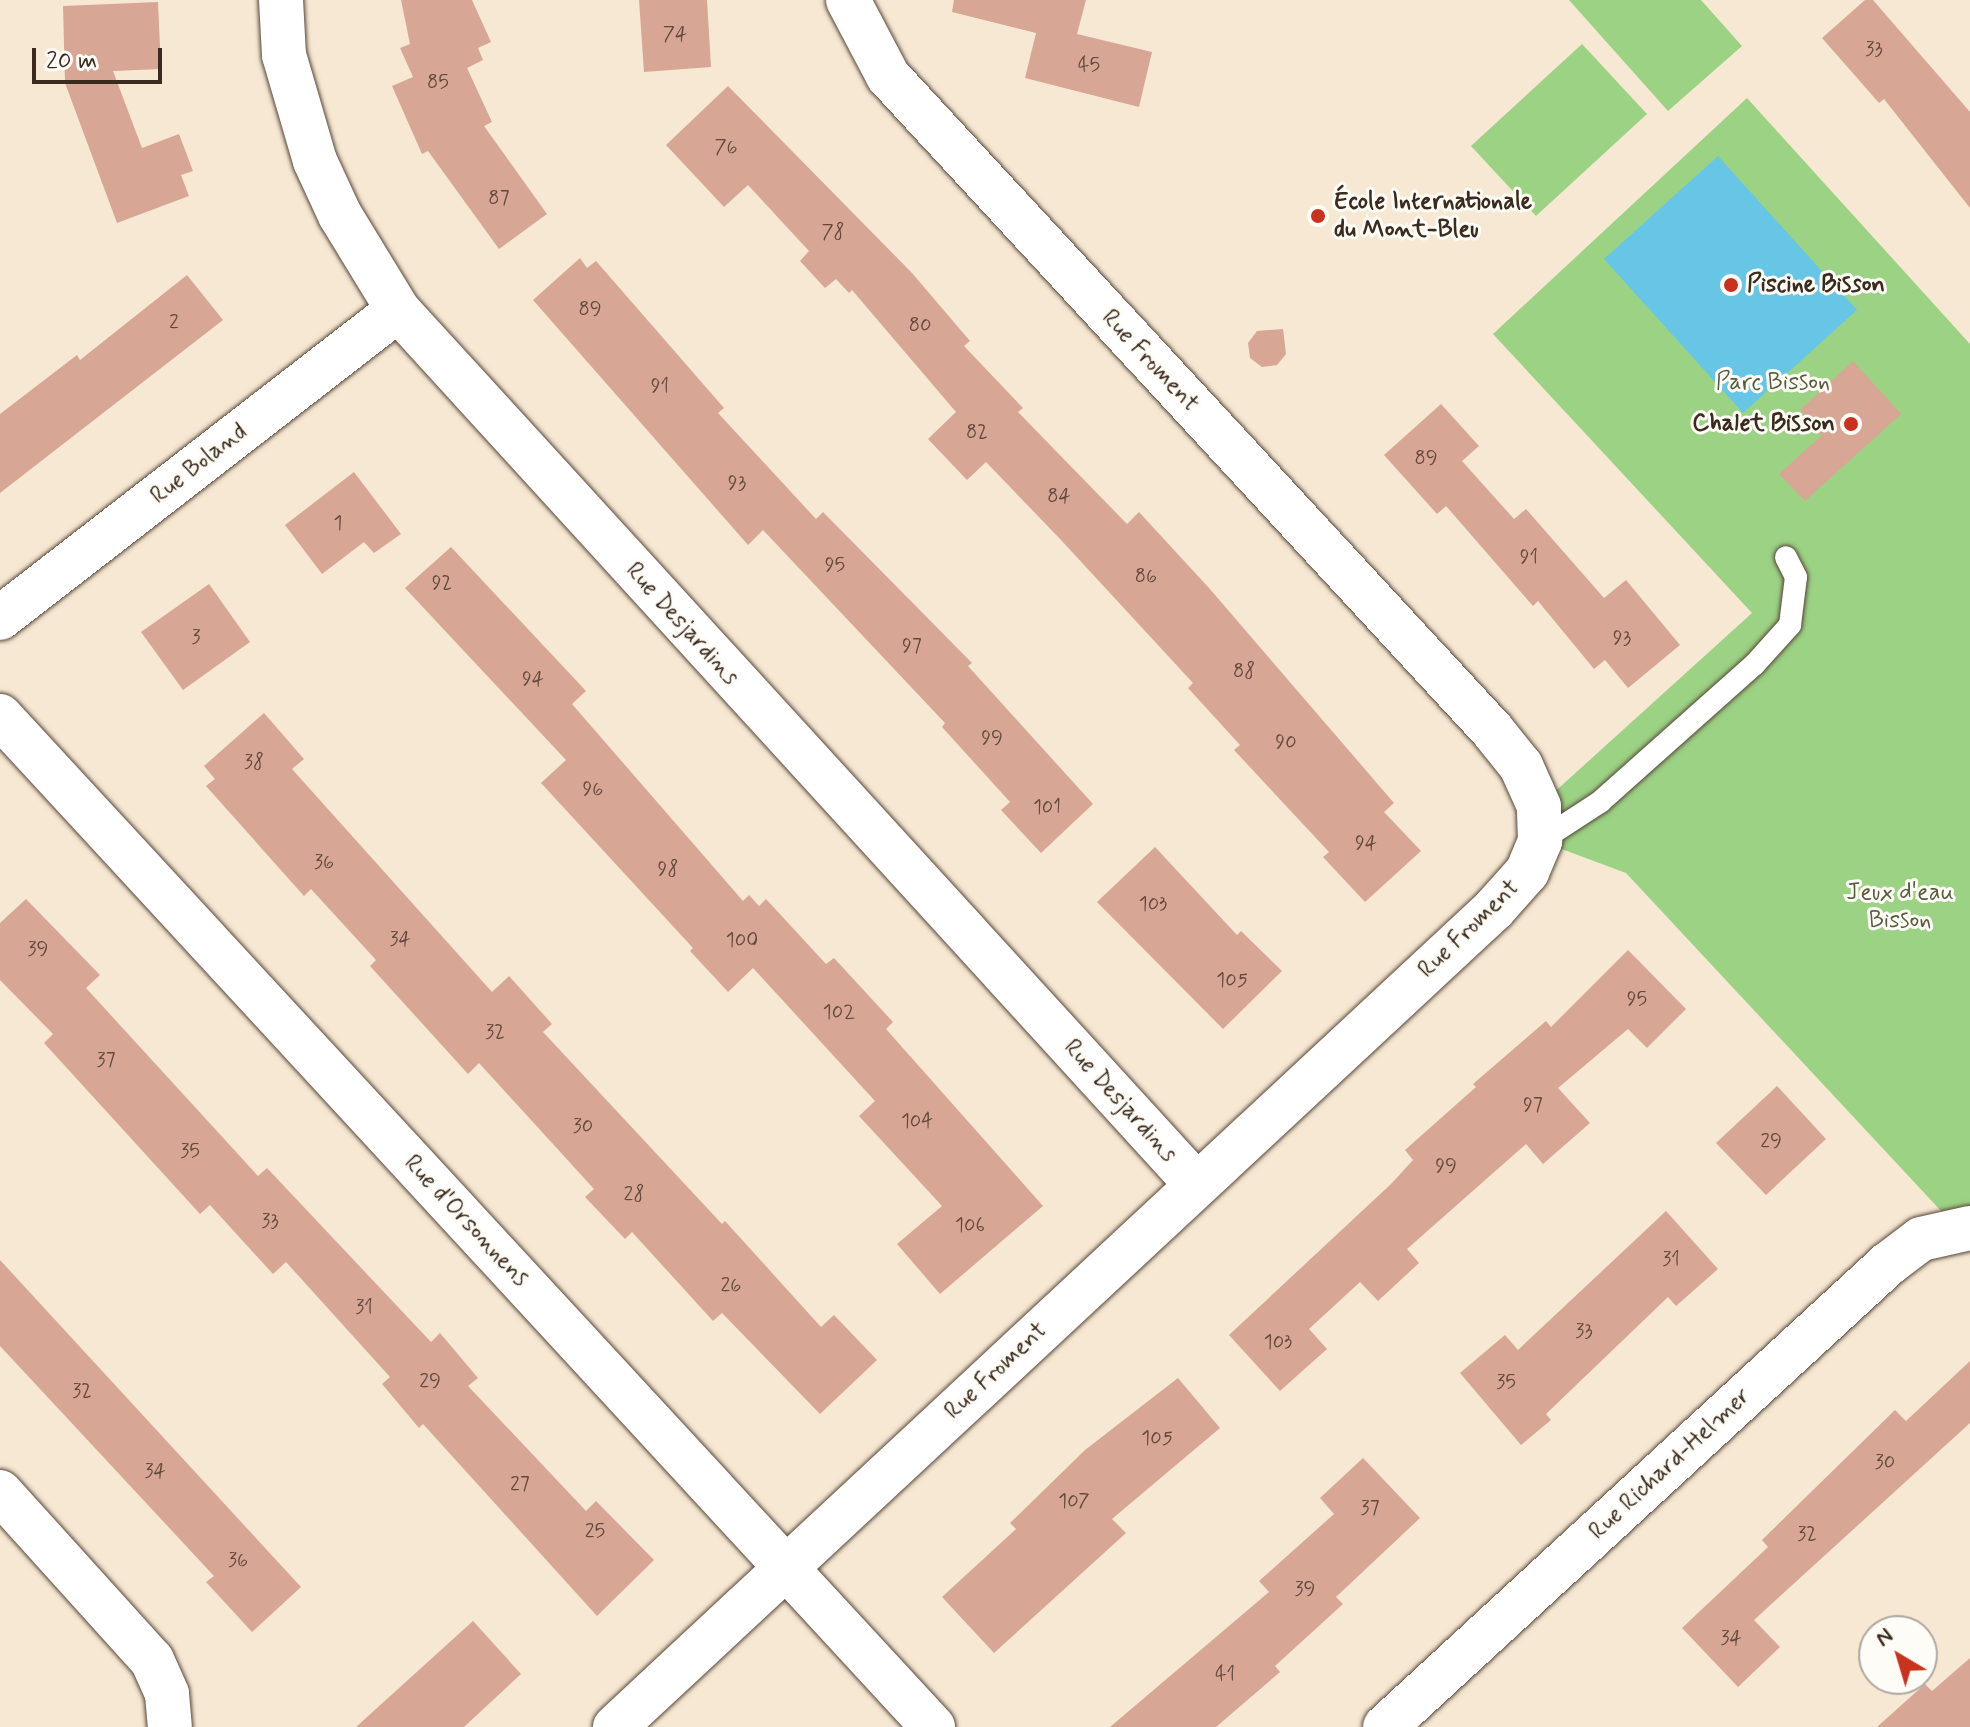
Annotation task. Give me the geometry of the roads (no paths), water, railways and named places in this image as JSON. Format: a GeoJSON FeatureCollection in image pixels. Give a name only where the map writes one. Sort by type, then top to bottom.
{"type":"FeatureCollection","features":[{"type":"Feature","properties":{"kind":"street","name":"Rue Desjardins"},"geometry":{"type":"LineString","coordinates":[[281,0],[284,55],[315,161],[340,215],[398,310],[1196,1184]]}},
{"type":"Feature","properties":{"kind":"street","name":"Rue Froment"},"geometry":{"type":"LineString","coordinates":[[615,1727],[1494,909],[1527,872],[1540,841],[1539,806],[1521,766],[1493,731],[888,76],[848,0]]}},
{"type":"Feature","properties":{"kind":"street","name":"Rue Boland"},"geometry":{"type":"LineString","coordinates":[[0,618],[398,310]]}},
{"type":"Feature","properties":{"kind":"street","name":"Rue d'Orsonnens"},"geometry":{"type":"LineString","coordinates":[[0,716],[933,1727]]}},
{"type":"Feature","properties":{"kind":"street","name":"Rue Richard-Helmer"},"geometry":{"type":"LineString","coordinates":[[1385,1727],[1888,1264],[1921,1239],[1970,1228]]}},
{"type":"Feature","properties":{"kind":"street"},"geometry":{"type":"LineString","coordinates":[[0,1492],[144,1649],[161,1674],[170,1727]]}},
{"type":"Feature","properties":{"kind":"lane"},"geometry":{"type":"LineString","coordinates":[[1540,841],[1600,802],[1754,665],[1790,625],[1796,577],[1786,557]]}},
{"type":"Feature","properties":{"kind":"water","name":"Piscine Bisson"},"geometry":{"type":"Polygon","coordinates":[[[1718,156],[1857,310],[1743,413],[1604,259],[1718,156]]]}},
{"type":"Feature","properties":{"kind":"place","name":"École Internationale du Mont-Bleu"},"geometry":{"type":"Point","coordinates":[1318,216]}},
{"type":"Feature","properties":{"kind":"place","name":"Piscine Bisson"},"geometry":{"type":"Point","coordinates":[1731,285]}},
{"type":"Feature","properties":{"kind":"place","name":"Chalet Bisson"},"geometry":{"type":"Point","coordinates":[1851,424]}},
{"type":"Feature","properties":{"kind":"park label","name":"Parc Bisson"},"geometry":{"type":"Point","coordinates":[1773,383]}},
{"type":"Feature","properties":{"kind":"park label","name":"Jeux d'eau Bisson"},"geometry":{"type":"Point","coordinates":[1900,907]}}]}
